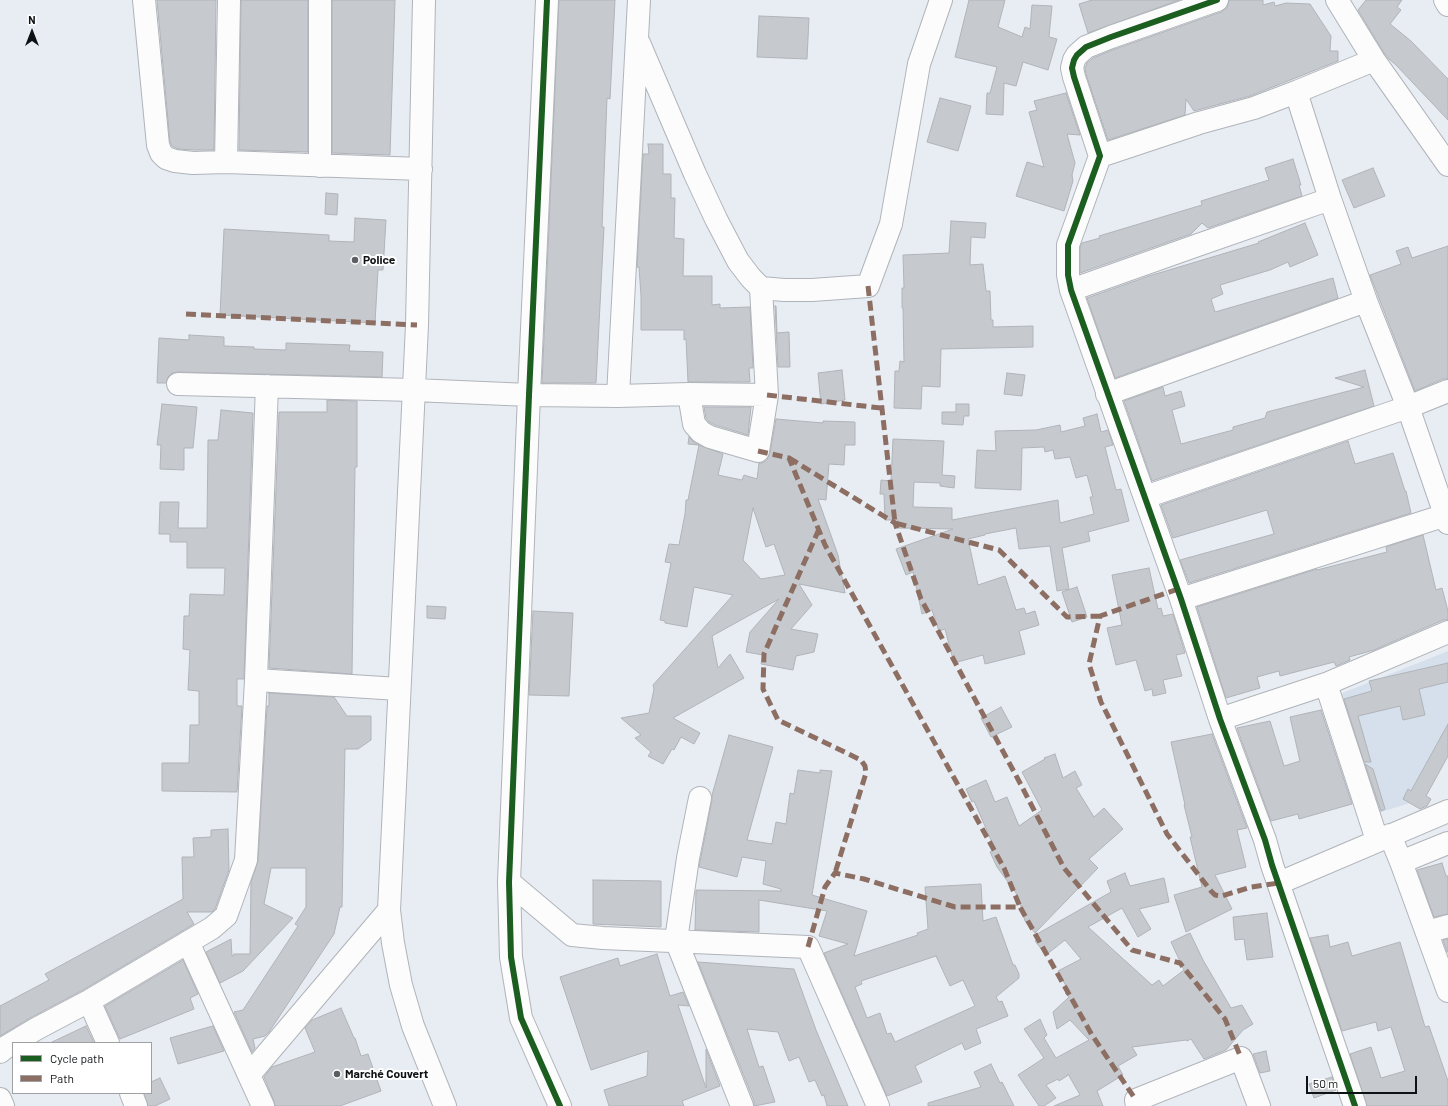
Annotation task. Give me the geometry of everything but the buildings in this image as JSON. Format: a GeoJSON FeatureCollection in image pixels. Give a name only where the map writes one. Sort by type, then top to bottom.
{"type":"FeatureCollection","features":[{"type":"Feature","properties":{"kind":"street"},"geometry":{"type":"LineString","coordinates":[[144,0],[158,145],[161,153],[166,158],[175,161],[193,163],[226,162],[421,169]]}},
{"type":"Feature","properties":{"kind":"street"},"geometry":{"type":"LineString","coordinates":[[226,162],[229,0]]}},
{"type":"Feature","properties":{"kind":"street"},"geometry":{"type":"LineString","coordinates":[[320,0],[320,166]]}},
{"type":"Feature","properties":{"kind":"street"},"geometry":{"type":"LineString","coordinates":[[424,0],[417,325],[389,910],[393,943],[401,984],[413,1026],[445,1106]]}},
{"type":"Feature","properties":{"kind":"street"},"geometry":{"type":"LineString","coordinates":[[547,0],[509,882],[512,957],[521,1018],[560,1106]]}},
{"type":"Feature","properties":{"kind":"street"},"geometry":{"type":"LineString","coordinates":[[618,396],[638,0]]}},
{"type":"Feature","properties":{"kind":"street"},"geometry":{"type":"LineString","coordinates":[[761,288],[812,290],[868,286],[891,224],[919,64],[941,0]]}},
{"type":"Feature","properties":{"kind":"street"},"geometry":{"type":"LineString","coordinates":[[1217,0],[1086,47],[1074,60],[1072,68],[1074,77],[1100,156],[1068,245],[1068,275],[1071,290],[1181,598],[1220,719],[1265,840],[1355,1106]]}},
{"type":"Feature","properties":{"kind":"street"},"geometry":{"type":"LineString","coordinates":[[1337,0],[1374,60],[1448,165]]}},
{"type":"Feature","properties":{"kind":"street"},"geometry":{"type":"LineString","coordinates":[[1445,0],[1448,4]]}},
{"type":"Feature","properties":{"kind":"street"},"geometry":{"type":"LineString","coordinates":[[637,38],[695,174],[716,219],[738,261],[761,288],[767,395],[758,451],[701,432],[694,424],[689,394]]}},
{"type":"Feature","properties":{"kind":"street"},"geometry":{"type":"LineString","coordinates":[[1100,156],[1199,123],[1254,108],[1374,60]]}},
{"type":"Feature","properties":{"kind":"street"},"geometry":{"type":"LineString","coordinates":[[1181,598],[1447,519],[1408,407],[1366,301],[1330,199],[1296,92]]}},
{"type":"Feature","properties":{"kind":"street"},"geometry":{"type":"LineString","coordinates":[[1071,290],[1198,244],[1330,199]]}},
{"type":"Feature","properties":{"kind":"street"},"geometry":{"type":"LineString","coordinates":[[1107,394],[1366,301]]}},
{"type":"Feature","properties":{"kind":"street"},"geometry":{"type":"LineString","coordinates":[[178,384],[414,390],[529,395],[767,395]]}},
{"type":"Feature","properties":{"kind":"street"},"geometry":{"type":"LineString","coordinates":[[13,1042],[89,1001],[212,928],[226,916],[246,860],[256,680],[267,386]]}},
{"type":"Feature","properties":{"kind":"street"},"geometry":{"type":"LineString","coordinates":[[1145,497],[1408,407],[1448,391]]}},
{"type":"Feature","properties":{"kind":"street"},"geometry":{"type":"LineString","coordinates":[[1220,719],[1326,684],[1448,632]]}},
{"type":"Feature","properties":{"kind":"street"},"geometry":{"type":"LineString","coordinates":[[256,680],[399,689]]}},
{"type":"Feature","properties":{"kind":"street"},"geometry":{"type":"LineString","coordinates":[[1326,684],[1384,838],[1401,862],[1448,991]]}},
{"type":"Feature","properties":{"kind":"street"},"geometry":{"type":"LineString","coordinates":[[700,798],[688,858],[676,940],[742,1106]]}},
{"type":"Feature","properties":{"kind":"street"},"geometry":{"type":"LineString","coordinates":[[1279,883],[1448,811]]}},
{"type":"Feature","properties":{"kind":"street"},"geometry":{"type":"LineString","coordinates":[[1401,862],[1448,843]]}},
{"type":"Feature","properties":{"kind":"street"},"geometry":{"type":"LineString","coordinates":[[509,882],[537,904],[566,931],[572,934],[603,938],[676,940],[808,947],[878,1106]]}},
{"type":"Feature","properties":{"kind":"street"},"geometry":{"type":"LineString","coordinates":[[249,1075],[389,910]]}},
{"type":"Feature","properties":{"kind":"street"},"geometry":{"type":"LineString","coordinates":[[1427,932],[1448,926]]}},
{"type":"Feature","properties":{"kind":"street"},"geometry":{"type":"LineString","coordinates":[[188,942],[263,1106]]}},
{"type":"Feature","properties":{"kind":"street"},"geometry":{"type":"LineString","coordinates":[[89,1001],[108,1042]]}},
{"type":"Feature","properties":{"kind":"street"},"geometry":{"type":"LineString","coordinates":[[0,1052],[12,1043]]}},
{"type":"Feature","properties":{"kind":"street"},"geometry":{"type":"LineString","coordinates":[[1137,1106],[1136,1100],[1241,1058],[1259,1106]]}},
{"type":"Feature","properties":{"kind":"street"},"geometry":{"type":"LineString","coordinates":[[131,1094],[136,1106]]}},
{"type":"Feature","properties":{"kind":"street"},"geometry":{"type":"LineString","coordinates":[[0,1099],[3,1106]]}},
{"type":"Feature","properties":{"kind":"shaded area"},"geometry":{"type":"Polygon","coordinates":[[[1448,651],[1448,752],[1413,802],[1375,814],[1335,696],[1448,651]]]}},
{"type":"Feature","properties":{"kind":"marked path"},"geometry":{"type":"LineString","coordinates":[[868,286],[895,523],[999,550],[1067,617],[1100,616]]}},
{"type":"Feature","properties":{"kind":"marked path"},"geometry":{"type":"LineString","coordinates":[[186,314],[417,325]]}},
{"type":"Feature","properties":{"kind":"marked path"},"geometry":{"type":"LineString","coordinates":[[767,395],[881,408]]}},
{"type":"Feature","properties":{"kind":"marked path"},"geometry":{"type":"LineString","coordinates":[[758,451],[789,458],[825,545],[1004,868],[1020,907]]}},
{"type":"Feature","properties":{"kind":"marked path"},"geometry":{"type":"LineString","coordinates":[[789,458],[895,523],[921,599],[1064,868],[1132,950],[1180,963],[1225,1019],[1241,1058]]}},
{"type":"Feature","properties":{"kind":"marked path"},"geometry":{"type":"LineString","coordinates":[[819,529],[764,654],[763,689],[778,720],[861,760],[865,766],[866,773],[835,873]]}},
{"type":"Feature","properties":{"kind":"marked path"},"geometry":{"type":"LineString","coordinates":[[1178,589],[1100,616],[1089,664],[1101,702],[1167,834],[1211,891],[1215,895],[1222,896],[1251,887],[1279,883]]}},
{"type":"Feature","properties":{"kind":"marked path"},"geometry":{"type":"LineString","coordinates":[[808,947],[825,887],[835,873],[864,879],[955,907],[1020,907],[1092,1035],[1136,1100]]}},
{"type":"Feature","properties":{"kind":"cycle path"},"geometry":{"type":"LineString","coordinates":[[547,0],[509,882],[511,957],[521,1018],[560,1106]]}},
{"type":"Feature","properties":{"kind":"cycle path"},"geometry":{"type":"LineString","coordinates":[[1217,0],[1086,47],[1074,60],[1072,68],[1074,77],[1100,156],[1068,245],[1068,275],[1071,290],[1181,599],[1220,719],[1265,840],[1272,865],[1355,1106]]}},
{"type":"Feature","properties":{"kind":"place","name":"Police"},"geometry":{"type":"Point","coordinates":[355,260]}},
{"type":"Feature","properties":{"kind":"place","name":"Marché Couvert"},"geometry":{"type":"Point","coordinates":[337,1074]}}]}
